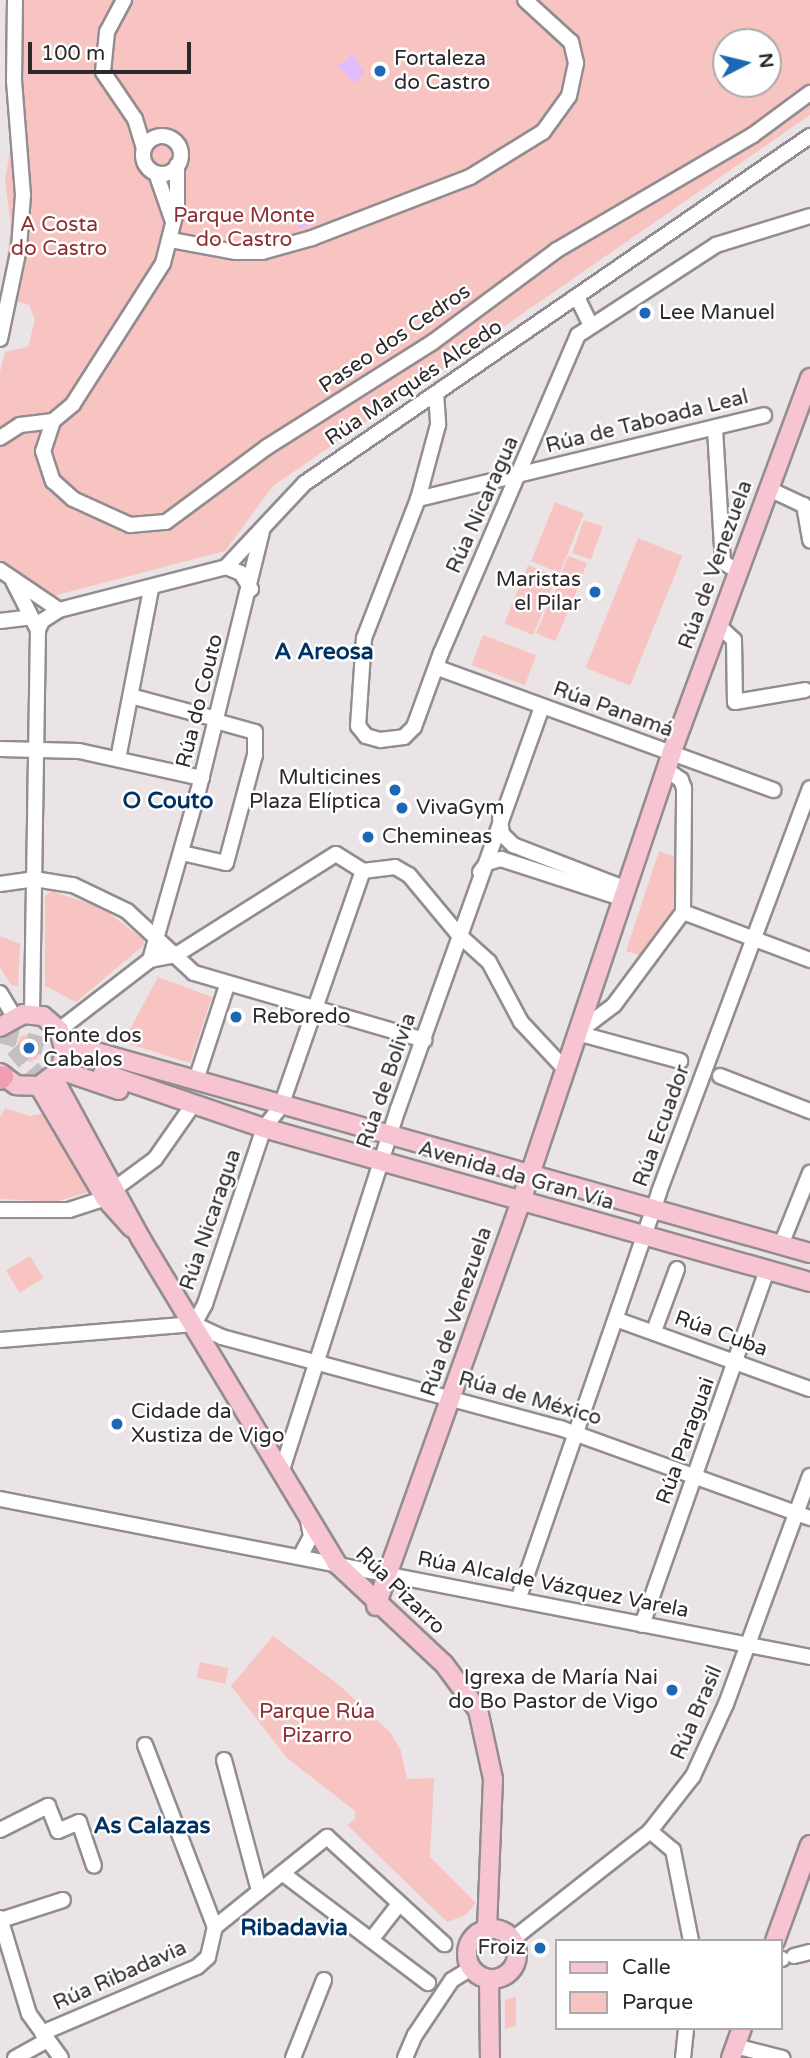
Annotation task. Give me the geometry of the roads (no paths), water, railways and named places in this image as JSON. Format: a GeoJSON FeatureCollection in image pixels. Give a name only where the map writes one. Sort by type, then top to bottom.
{"type":"FeatureCollection","features":[{"type":"Feature","properties":{"kind":"main road","name":"Rúa de Venezuela"},"geometry":{"type":"LineString","coordinates":[[376,1606],[521,1201],[669,762],[808,389]]}},
{"type":"Feature","properties":{"kind":"main road"},"geometry":{"type":"LineString","coordinates":[[4,1023],[32,1014]]}},
{"type":"Feature","properties":{"kind":"main road","name":"Avenida da Gran Vía"},"geometry":{"type":"LineString","coordinates":[[32,1014],[62,1036],[197,1077],[217,1088],[810,1253]]}},
{"type":"Feature","properties":{"kind":"main road"},"geometry":{"type":"LineString","coordinates":[[50,1077],[62,1036]]}},
{"type":"Feature","properties":{"kind":"main road","name":"Avenida da Gran Vía"},"geometry":{"type":"LineString","coordinates":[[217,1088],[195,1088],[104,1069],[211,1111],[264,1128],[810,1282]]}},
{"type":"Feature","properties":{"kind":"main road","name":"Avenida da Gran Vía"},"geometry":{"type":"LineString","coordinates":[[2,1079],[27,1087],[50,1077],[190,1109],[211,1111]]}},
{"type":"Feature","properties":{"kind":"main road","name":"Rúa Pizarro"},"geometry":{"type":"LineString","coordinates":[[50,1077],[121,1216]]}},
{"type":"Feature","properties":{"kind":"main road","name":"Rúa Pizarro"},"geometry":{"type":"LineString","coordinates":[[98,1172],[121,1216],[141,1238]]}},
{"type":"Feature","properties":{"kind":"main road","name":"Rúa Pizarro"},"geometry":{"type":"LineString","coordinates":[[111,1193],[194,1324],[308,1521],[337,1564],[376,1606],[461,1684],[486,1733],[494,1779],[487,1929]]}},
{"type":"Feature","properties":{"kind":"main road"},"geometry":{"type":"LineString","coordinates":[[776,1939],[810,1845]]}},
{"type":"Feature","properties":{"kind":"main road"},"geometry":{"type":"LineString","coordinates":[[487,1929],[502,1930],[513,1939],[516,1963],[505,1976],[489,1979],[471,1968],[469,1945],[487,1929]]}},
{"type":"Feature","properties":{"kind":"main road"},"geometry":{"type":"LineString","coordinates":[[489,1979],[489,2058]]}},
{"type":"Feature","properties":{"kind":"main road"},"geometry":{"type":"LineString","coordinates":[[733,2052],[741,2030]]}},
{"type":"Feature","properties":{"kind":"street"},"geometry":{"type":"LineString","coordinates":[[0,339],[23,195],[14,81],[15,0]]}},
{"type":"Feature","properties":{"kind":"street"},"geometry":{"type":"LineString","coordinates":[[124,0],[107,32],[103,72],[135,119],[144,148],[145,164],[156,173],[172,234]]}},
{"type":"Feature","properties":{"kind":"street"},"geometry":{"type":"LineString","coordinates":[[172,234],[236,252],[262,251],[312,238],[470,177],[543,132],[569,96],[576,62],[571,42],[525,0]]}},
{"type":"Feature","properties":{"kind":"street","name":"Paseo dos Cedros"},"geometry":{"type":"LineString","coordinates":[[53,421],[43,451],[46,468],[63,490],[130,525],[166,522],[267,447],[433,342],[576,237],[753,135],[810,93]]}},
{"type":"Feature","properties":{"kind":"street","name":"Rúa Marqués Alcedo"},"geometry":{"type":"LineString","coordinates":[[59,610],[151,590],[226,567],[262,532],[288,496],[305,483],[810,136]]}},
{"type":"Feature","properties":{"kind":"street"},"geometry":{"type":"LineString","coordinates":[[0,438],[20,425],[53,421],[74,404],[163,263],[172,234],[179,149],[169,138],[153,138],[144,148]]}},
{"type":"Feature","properties":{"kind":"street"},"geometry":{"type":"LineString","coordinates":[[156,173],[168,173],[177,165]]}},
{"type":"Feature","properties":{"kind":"street","name":"Rúa Nicaragua"},"geometry":{"type":"LineString","coordinates":[[418,499],[364,638],[358,726],[373,739],[407,735],[438,668],[578,335],[716,244],[810,216]]}},
{"type":"Feature","properties":{"kind":"street"},"geometry":{"type":"LineString","coordinates":[[577,296],[591,326]]}},
{"type":"Feature","properties":{"kind":"street"},"geometry":{"type":"LineString","coordinates":[[418,499],[438,425],[436,393]]}},
{"type":"Feature","properties":{"kind":"street","name":"Rúa de Taboada Leal"},"geometry":{"type":"LineString","coordinates":[[418,499],[764,415]]}},
{"type":"Feature","properties":{"kind":"street"},"geometry":{"type":"LineString","coordinates":[[715,429],[723,562],[740,573]]}},
{"type":"Feature","properties":{"kind":"street"},"geometry":{"type":"LineString","coordinates":[[769,489],[804,505],[810,540]]}},
{"type":"Feature","properties":{"kind":"street","name":"Rúa do Couto"},"geometry":{"type":"LineString","coordinates":[[150,960],[160,937],[202,778],[251,589],[262,532]]}},
{"type":"Feature","properties":{"kind":"street"},"geometry":{"type":"LineString","coordinates":[[226,567],[241,573],[251,589]]}},
{"type":"Feature","properties":{"kind":"street"},"geometry":{"type":"LineString","coordinates":[[0,570],[59,610],[42,621],[38,630],[32,1014]]}},
{"type":"Feature","properties":{"kind":"street"},"geometry":{"type":"LineString","coordinates":[[13,581],[38,630]]}},
{"type":"Feature","properties":{"kind":"street"},"geometry":{"type":"LineString","coordinates":[[118,760],[151,590]]}},
{"type":"Feature","properties":{"kind":"street"},"geometry":{"type":"LineString","coordinates":[[0,621],[31,617]]}},
{"type":"Feature","properties":{"kind":"street"},"geometry":{"type":"LineString","coordinates":[[718,625],[734,640],[735,702],[805,690]]}},
{"type":"Feature","properties":{"kind":"street","name":"Rúa Panamá"},"geometry":{"type":"LineString","coordinates":[[438,668],[542,706],[669,762],[773,790]]}},
{"type":"Feature","properties":{"kind":"street"},"geometry":{"type":"LineString","coordinates":[[131,696],[255,732],[255,755],[226,863],[182,853]]}},
{"type":"Feature","properties":{"kind":"street","name":"Rúa de Bolivia"},"geometry":{"type":"LineString","coordinates":[[281,1473],[380,1161],[424,1040],[479,873],[542,706]]}},
{"type":"Feature","properties":{"kind":"street"},"geometry":{"type":"LineString","coordinates":[[0,749],[36,748],[118,760],[202,778]]}},
{"type":"Feature","properties":{"kind":"street"},"geometry":{"type":"LineString","coordinates":[[577,1033],[614,1005],[683,912],[684,788],[669,762]]}},
{"type":"Feature","properties":{"kind":"street","name":"Rúa Ecuador"},"geometry":{"type":"LineString","coordinates":[[517,1600],[655,1209],[810,788]]}},
{"type":"Feature","properties":{"kind":"street"},"geometry":{"type":"LineString","coordinates":[[499,817],[502,834],[513,845],[625,894]]}},
{"type":"Feature","properties":{"kind":"street"},"geometry":{"type":"LineString","coordinates":[[62,1036],[150,960],[176,955],[312,866],[336,854],[363,871],[395,867],[409,875],[459,935],[489,962],[521,1022],[565,1069]]}},
{"type":"Feature","properties":{"kind":"street"},"geometry":{"type":"LineString","coordinates":[[479,873],[487,863],[500,859],[625,894]]}},
{"type":"Feature","properties":{"kind":"street"},"geometry":{"type":"LineString","coordinates":[[281,1106],[363,871]]}},
{"type":"Feature","properties":{"kind":"street"},"geometry":{"type":"LineString","coordinates":[[0,884],[34,879],[63,882],[100,895],[160,937],[194,973],[227,985],[424,1040]]}},
{"type":"Feature","properties":{"kind":"street"},"geometry":{"type":"LineString","coordinates":[[683,912],[810,960]]}},
{"type":"Feature","properties":{"kind":"street"},"geometry":{"type":"LineString","coordinates":[[197,1077],[227,985]]}},
{"type":"Feature","properties":{"kind":"street"},"geometry":{"type":"LineString","coordinates":[[0,993],[4,1023]]}},
{"type":"Feature","properties":{"kind":"street"},"geometry":{"type":"LineString","coordinates":[[577,1033],[680,1061]]}},
{"type":"Feature","properties":{"kind":"street"},"geometry":{"type":"LineString","coordinates":[[720,1076],[810,1111]]}},
{"type":"Feature","properties":{"kind":"street","name":"Rúa Nicaragua"},"geometry":{"type":"LineString","coordinates":[[194,1324],[205,1304],[264,1128],[281,1106]]}},
{"type":"Feature","properties":{"kind":"street"},"geometry":{"type":"LineString","coordinates":[[0,1210],[69,1210],[111,1193],[155,1159],[190,1109]]}},
{"type":"Feature","properties":{"kind":"street"},"geometry":{"type":"LineString","coordinates":[[781,1245],[810,1173]]}},
{"type":"Feature","properties":{"kind":"street"},"geometry":{"type":"LineString","coordinates":[[654,1331],[677,1269]]}},
{"type":"Feature","properties":{"kind":"street","name":"Rúa Paraguai"},"geometry":{"type":"LineString","coordinates":[[642,1625],[737,1362],[767,1270]]}},
{"type":"Feature","properties":{"kind":"street","name":"Rúa Cuba"},"geometry":{"type":"LineString","coordinates":[[618,1320],[810,1389]]}},
{"type":"Feature","properties":{"kind":"street"},"geometry":{"type":"LineString","coordinates":[[0,1340],[194,1324]]}},
{"type":"Feature","properties":{"kind":"street","name":"Rúa de México"},"geometry":{"type":"LineString","coordinates":[[194,1324],[222,1337],[577,1433],[803,1516]]}},
{"type":"Feature","properties":{"kind":"street","name":"Rúa Brasil"},"geometry":{"type":"LineString","coordinates":[[513,1939],[650,1831],[693,1776],[803,1516],[810,1476]]}},
{"type":"Feature","properties":{"kind":"street","name":"Rúa Alcalde Vázquez Varela"},"geometry":{"type":"LineString","coordinates":[[0,1499],[810,1657]]}},
{"type":"Feature","properties":{"kind":"street"},"geometry":{"type":"LineString","coordinates":[[300,1557],[310,1536],[308,1521]]}},
{"type":"Feature","properties":{"kind":"street"},"geometry":{"type":"LineString","coordinates":[[145,1745],[215,1927],[327,1838],[443,1944]]}},
{"type":"Feature","properties":{"kind":"street"},"geometry":{"type":"LineString","coordinates":[[224,1760],[259,1891]]}},
{"type":"Feature","properties":{"kind":"street"},"geometry":{"type":"LineString","coordinates":[[0,1830],[48,1806],[58,1831],[79,1822],[94,1866]]}},
{"type":"Feature","properties":{"kind":"street"},"geometry":{"type":"LineString","coordinates":[[650,1831],[673,1850],[691,1939]]}},
{"type":"Feature","properties":{"kind":"street"},"geometry":{"type":"LineString","coordinates":[[282,1873],[428,1983]]}},
{"type":"Feature","properties":{"kind":"street"},"geometry":{"type":"LineString","coordinates":[[61,2058],[29,2014],[0,1919],[63,1900]]}},
{"type":"Feature","properties":{"kind":"street"},"geometry":{"type":"LineString","coordinates":[[371,1940],[399,1905]]}},
{"type":"Feature","properties":{"kind":"street","name":"Rúa Ribadavia"},"geometry":{"type":"LineString","coordinates":[[15,2058],[44,2037],[197,1967],[208,1957],[215,1927]]}},
{"type":"Feature","properties":{"kind":"street"},"geometry":{"type":"LineString","coordinates":[[785,1958],[810,1952]]}},
{"type":"Feature","properties":{"kind":"street"},"geometry":{"type":"LineString","coordinates":[[405,2058],[415,2035],[452,1980],[471,1968]]}},
{"type":"Feature","properties":{"kind":"street"},"geometry":{"type":"LineString","coordinates":[[293,2058],[324,1980]]}},
{"type":"Feature","properties":{"kind":"street"},"geometry":{"type":"LineString","coordinates":[[683,2058],[686,2030]]}},
{"type":"Feature","properties":{"kind":"street"},"geometry":{"type":"LineString","coordinates":[[733,2052],[782,2058]]}},
{"type":"Feature","properties":{"kind":"tunnel"},"geometry":{"type":"LineString","coordinates":[[0,1034],[105,1064]]}},
{"type":"Feature","properties":{"kind":"tunnel"},"geometry":{"type":"LineString","coordinates":[[14,1048],[52,1093]]}},
{"type":"Feature","properties":{"kind":"place","name":"Fortaleza do Castro"},"geometry":{"type":"Point","coordinates":[380,71]}},
{"type":"Feature","properties":{"kind":"place","name":"Lee Manuel"},"geometry":{"type":"Point","coordinates":[645,313]}},
{"type":"Feature","properties":{"kind":"place","name":"Maristas el Pilar"},"geometry":{"type":"Point","coordinates":[595,592]}},
{"type":"Feature","properties":{"kind":"place","name":"Multicines Plaza Elíptica"},"geometry":{"type":"Point","coordinates":[395,790]}},
{"type":"Feature","properties":{"kind":"place","name":"VivaGym"},"geometry":{"type":"Point","coordinates":[402,808]}},
{"type":"Feature","properties":{"kind":"place","name":"Chemineas"},"geometry":{"type":"Point","coordinates":[368,837]}},
{"type":"Feature","properties":{"kind":"place","name":"Reboredo"},"geometry":{"type":"Point","coordinates":[236,1017]}},
{"type":"Feature","properties":{"kind":"place","name":"Fonte dos Cabalos"},"geometry":{"type":"Point","coordinates":[29,1048]}},
{"type":"Feature","properties":{"kind":"place","name":"Cidade da Xustiza de Vigo"},"geometry":{"type":"Point","coordinates":[117,1424]}},
{"type":"Feature","properties":{"kind":"place","name":"Igrexa de María Nai do Bo Pastor de Vigo"},"geometry":{"type":"Point","coordinates":[672,1690]}},
{"type":"Feature","properties":{"kind":"place","name":"Froiz"},"geometry":{"type":"Point","coordinates":[540,1948]}},
{"type":"Feature","properties":{"kind":"district","name":"A Areosa"},"geometry":{"type":"Point","coordinates":[324,652]}},
{"type":"Feature","properties":{"kind":"district","name":"O Couto"},"geometry":{"type":"Point","coordinates":[168,801]}},
{"type":"Feature","properties":{"kind":"district","name":"As Calazas"},"geometry":{"type":"Point","coordinates":[152,1826]}},
{"type":"Feature","properties":{"kind":"district","name":"Ribadavia"},"geometry":{"type":"Point","coordinates":[294,1928]}},
{"type":"Feature","properties":{"kind":"park label","name":"Parque Monte do Castro"},"geometry":{"type":"Point","coordinates":[244,228]}},
{"type":"Feature","properties":{"kind":"park label","name":"A Costa do Castro"},"geometry":{"type":"Point","coordinates":[59,237]}},
{"type":"Feature","properties":{"kind":"park label","name":"Parque Rúa Pizarro"},"geometry":{"type":"Point","coordinates":[317,1724]}}]}
